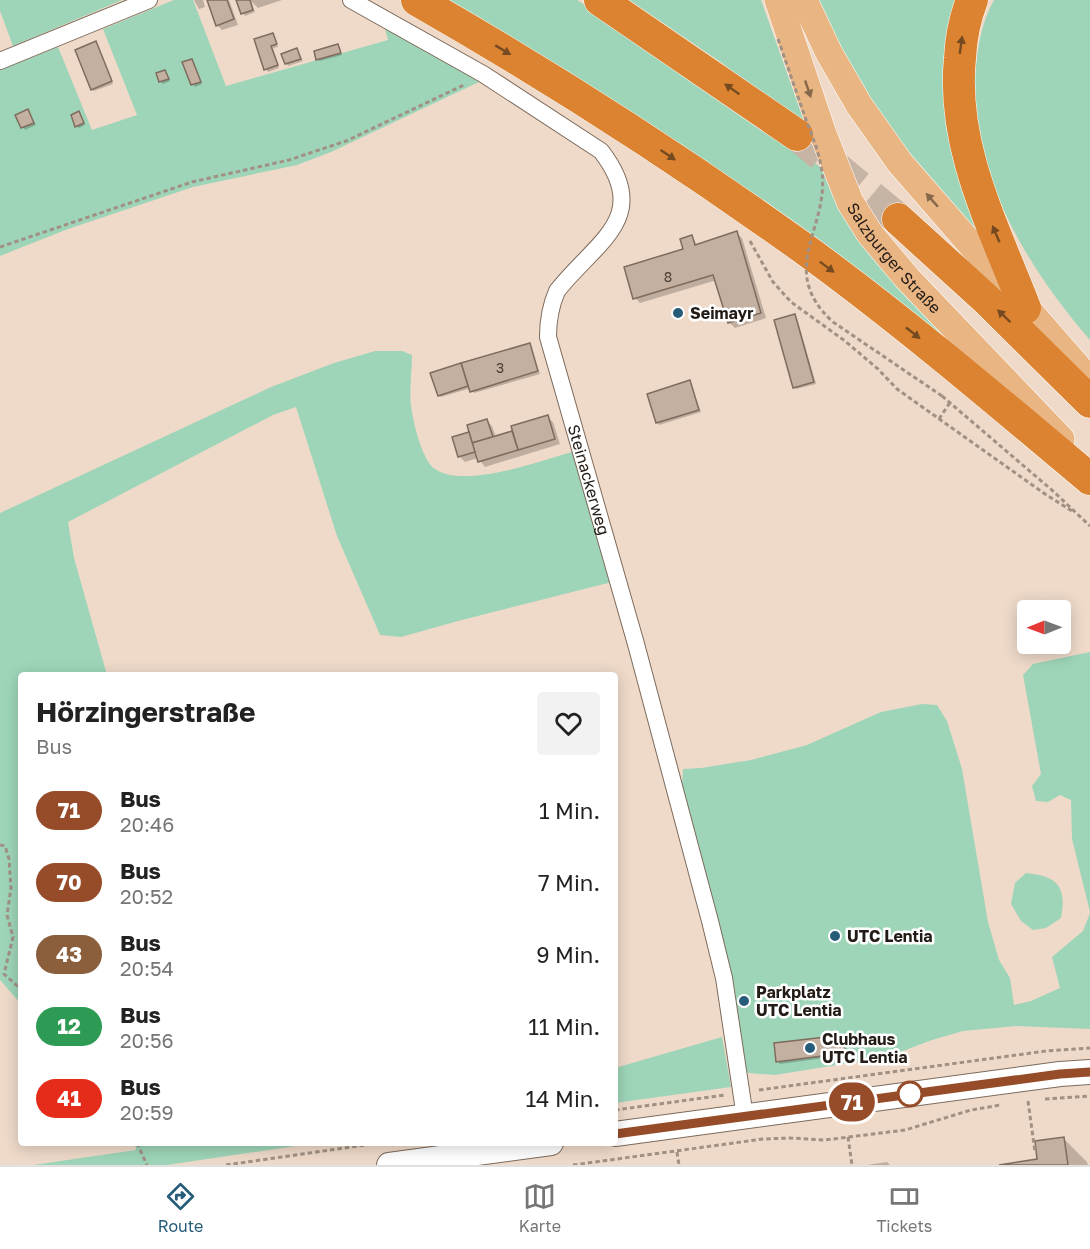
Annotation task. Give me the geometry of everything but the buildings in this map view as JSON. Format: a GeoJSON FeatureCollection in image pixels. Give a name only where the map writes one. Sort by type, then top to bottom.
{"type":"FeatureCollection","features":[{"type":"Feature","properties":{"kind":"highway"},"geometry":{"type":"LineString","coordinates":[[417,0],[559,84],[668,155],[803,249],[987,392],[1090,479]]}},
{"type":"Feature","properties":{"kind":"highway"},"geometry":{"type":"LineString","coordinates":[[600,0],[796,135]]}},
{"type":"Feature","properties":{"kind":"highway"},"geometry":{"type":"LineString","coordinates":[[972,0],[961,44],[957,81],[960,119],[968,159],[982,202],[1025,308]]}},
{"type":"Feature","properties":{"kind":"highway"},"geometry":{"type":"LineString","coordinates":[[898,219],[987,300],[1090,402]]}},
{"type":"Feature","properties":{"kind":"main road","name":"Salzburger Straße"},"geometry":{"type":"LineString","coordinates":[[778,0],[842,184],[850,202],[870,234],[906,278],[1090,469]]}},
{"type":"Feature","properties":{"kind":"main road"},"geometry":{"type":"LineString","coordinates":[[804,0],[854,97],[900,163],[1090,381]]}},
{"type":"Feature","properties":{"kind":"main road"},"geometry":{"type":"LineString","coordinates":[[618,1134],[1060,1074],[1090,1072]]}},
{"type":"Feature","properties":{"kind":"main road"},"geometry":{"type":"LineString","coordinates":[[389,1165],[529,1146]]}},
{"type":"Feature","properties":{"kind":"street"},"geometry":{"type":"LineString","coordinates":[[0,61],[149,0]]}},
{"type":"Feature","properties":{"kind":"street","name":"Steinackerweg"},"geometry":{"type":"LineString","coordinates":[[351,0],[483,74],[601,151],[614,168],[621,186],[622,203],[618,221],[557,291],[551,305],[548,337],[636,644],[710,921],[724,978],[745,1117]]}},
{"type":"Feature","properties":{"kind":"path"},"geometry":{"type":"LineString","coordinates":[[778,39],[821,165],[822,199],[806,259],[806,275],[814,301],[833,322],[951,401],[1090,526]]}},
{"type":"Feature","properties":{"kind":"path"},"geometry":{"type":"LineString","coordinates":[[0,247],[192,182],[290,160],[346,141],[483,74]]}},
{"type":"Feature","properties":{"kind":"path"},"geometry":{"type":"LineString","coordinates":[[747,236],[773,282],[791,302],[845,341],[878,369],[897,389],[1072,510]]}},
{"type":"Feature","properties":{"kind":"path"},"geometry":{"type":"LineString","coordinates":[[939,419],[951,401]]}},
{"type":"Feature","properties":{"kind":"path"},"geometry":{"type":"LineString","coordinates":[[0,844],[5,846],[9,859],[11,888],[7,915],[13,937],[4,974],[18,986]]}},
{"type":"Feature","properties":{"kind":"path"},"geometry":{"type":"LineString","coordinates":[[618,1110],[1046,1051],[1090,1048]]}},
{"type":"Feature","properties":{"kind":"path"},"geometry":{"type":"LineString","coordinates":[[1035,1152],[1028,1101],[1090,1096]]}},
{"type":"Feature","properties":{"kind":"path"},"geometry":{"type":"LineString","coordinates":[[573,1165],[763,1139],[825,1140],[905,1130],[971,1110],[1007,1104]]}},
{"type":"Feature","properties":{"kind":"path"},"geometry":{"type":"LineString","coordinates":[[848,1137],[852,1165]]}},
{"type":"Feature","properties":{"kind":"path"},"geometry":{"type":"LineString","coordinates":[[138,1146],[147,1165]]}},
{"type":"Feature","properties":{"kind":"path"},"geometry":{"type":"LineString","coordinates":[[226,1165],[358,1146]]}},
{"type":"Feature","properties":{"kind":"path"},"geometry":{"type":"LineString","coordinates":[[677,1151],[679,1165]]}},
{"type":"Feature","properties":{"kind":"green space"},"geometry":{"type":"Polygon","coordinates":[[[0,0],[122,0],[13,46],[0,11],[0,0]]]}},
{"type":"Feature","properties":{"kind":"green space"},"geometry":{"type":"Polygon","coordinates":[[[174,0],[193,0],[226,86],[388,40],[384,25],[479,82],[331,152],[297,165],[193,187],[68,229],[0,256],[0,70],[58,47],[92,130],[137,115],[103,29],[174,0]]]}},
{"type":"Feature","properties":{"kind":"green space"},"geometry":{"type":"Polygon","coordinates":[[[441,0],[577,0],[679,63],[819,166],[860,231],[999,385],[441,0]]]}},
{"type":"Feature","properties":{"kind":"green space"},"geometry":{"type":"Polygon","coordinates":[[[629,0],[761,0],[809,135],[722,63],[629,0]]]}},
{"type":"Feature","properties":{"kind":"green space"},"geometry":{"type":"Polygon","coordinates":[[[817,0],[962,0],[953,28],[1007,274],[859,87],[817,0]]]}},
{"type":"Feature","properties":{"kind":"green space"},"geometry":{"type":"Polygon","coordinates":[[[994,0],[1090,0],[1090,340],[1052,291],[1018,238],[992,180],[983,150],[973,93],[980,40],[984,23],[994,0]]]}},
{"type":"Feature","properties":{"kind":"green space"},"geometry":{"type":"Polygon","coordinates":[[[375,351],[402,351],[412,355],[411,406],[422,450],[430,465],[448,474],[483,475],[522,467],[572,452],[612,582],[401,637],[380,635],[337,536],[296,407],[273,415],[68,522],[74,558],[106,672],[18,672],[18,1001],[0,980],[0,513],[271,387],[334,363],[375,351]]]}},
{"type":"Feature","properties":{"kind":"green space"},"geometry":{"type":"Polygon","coordinates":[[[1090,652],[1090,912],[1072,839],[1071,800],[1060,795],[1048,802],[1036,801],[1032,786],[1041,774],[1023,675],[1033,664],[1090,652]]]}},
{"type":"Feature","properties":{"kind":"green space"},"geometry":{"type":"Polygon","coordinates":[[[922,704],[937,705],[947,721],[962,769],[988,922],[999,960],[1010,978],[1014,1005],[1031,1001],[1060,988],[1052,957],[1083,931],[1090,913],[1090,1029],[1016,1026],[963,1031],[887,1057],[775,1075],[748,1073],[743,1066],[682,787],[683,769],[751,760],[807,745],[881,712],[922,704]]]}},
{"type":"Feature","properties":{"kind":"green space"},"geometry":{"type":"Polygon","coordinates":[[[1026,873],[1037,874],[1052,880],[1061,890],[1061,918],[1046,928],[1033,930],[1021,921],[1011,904],[1015,883],[1026,873]]]}},
{"type":"Feature","properties":{"kind":"green space"},"geometry":{"type":"Polygon","coordinates":[[[722,1037],[731,1087],[618,1103],[618,1067],[722,1037]]]}},
{"type":"Feature","properties":{"kind":"green space"},"geometry":{"type":"Polygon","coordinates":[[[135,1146],[296,1146],[167,1165],[33,1165],[136,1150],[135,1146]]]}},
{"type":"Feature","properties":{"kind":"tunnel"},"geometry":{"type":"LineString","coordinates":[[797,135],[898,219]]}},
{"type":"Feature","properties":{"kind":"bus line","name":"71"},"geometry":{"type":"LineString","coordinates":[[618,1134],[1060,1074],[1090,1072]]}},
{"type":"Feature","properties":{"kind":"place","name":"Seimayr"},"geometry":{"type":"Point","coordinates":[678,313]}},
{"type":"Feature","properties":{"kind":"place","name":"UTC Lentia"},"geometry":{"type":"Point","coordinates":[835,936]}},
{"type":"Feature","properties":{"kind":"place","name":"Parkplatz UTC Lentia"},"geometry":{"type":"Point","coordinates":[744,1001]}},
{"type":"Feature","properties":{"kind":"place","name":"Clubhaus UTC Lentia"},"geometry":{"type":"Point","coordinates":[810,1048]}}]}
